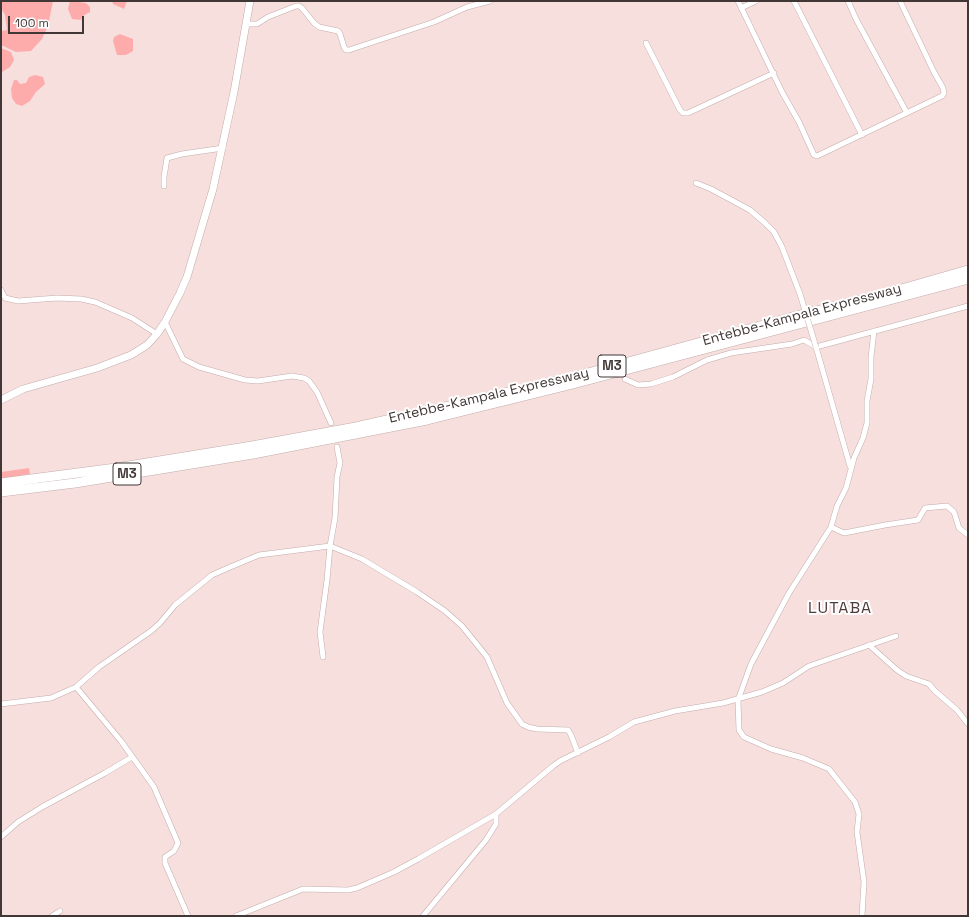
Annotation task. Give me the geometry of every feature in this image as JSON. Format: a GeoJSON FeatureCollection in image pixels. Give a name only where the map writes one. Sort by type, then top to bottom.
{"type":"FeatureCollection","features":[{"type":"Feature","properties":{"kind":"highway","name":"Entebbe-Kampala Expressway"},"geometry":{"type":"LineString","coordinates":[[1,483],[116,468],[252,446],[356,427],[438,409],[585,374],[968,270]]}},
{"type":"Feature","properties":{"kind":"highway","name":"Entebbe-Kampala Expressway"},"geometry":{"type":"LineString","coordinates":[[1,492],[75,483],[254,454],[427,420],[573,384],[968,279]]}},
{"type":"Feature","properties":{"kind":"main road"},"geometry":{"type":"LineString","coordinates":[[1,400],[23,389],[97,368],[122,359],[147,344],[157,334],[165,322],[187,277],[213,189],[223,148],[247,24],[250,1]]}},
{"type":"Feature","properties":{"kind":"street"},"geometry":{"type":"LineString","coordinates":[[247,24],[257,24],[268,17],[298,6],[302,8],[314,23],[319,26],[338,31],[344,47],[346,50],[349,50],[434,22],[467,7],[490,1]]}},
{"type":"Feature","properties":{"kind":"street"},"geometry":{"type":"LineString","coordinates":[[738,1],[814,155],[817,156],[942,96],[944,93],[900,1]]}},
{"type":"Feature","properties":{"kind":"street"},"geometry":{"type":"LineString","coordinates":[[741,8],[756,1]]}},
{"type":"Feature","properties":{"kind":"street"},"geometry":{"type":"LineString","coordinates":[[794,1],[862,135]]}},
{"type":"Feature","properties":{"kind":"street"},"geometry":{"type":"LineString","coordinates":[[848,1],[856,19],[907,113]]}},
{"type":"Feature","properties":{"kind":"street"},"geometry":{"type":"LineString","coordinates":[[646,43],[680,110],[683,113],[688,113],[774,73]]}},
{"type":"Feature","properties":{"kind":"street"},"geometry":{"type":"LineString","coordinates":[[164,186],[167,158],[182,154],[223,148]]}},
{"type":"Feature","properties":{"kind":"street"},"geometry":{"type":"LineString","coordinates":[[696,183],[711,189],[750,210],[774,232],[782,247],[800,294],[850,467]]}},
{"type":"Feature","properties":{"kind":"street"},"geometry":{"type":"LineString","coordinates":[[1,290],[5,298],[18,301],[57,298],[81,299],[95,302],[132,318],[157,334]]}},
{"type":"Feature","properties":{"kind":"street"},"geometry":{"type":"LineString","coordinates":[[624,379],[638,385],[651,384],[673,377],[707,360],[731,353],[792,344],[804,340],[816,347],[968,306]]}},
{"type":"Feature","properties":{"kind":"street"},"geometry":{"type":"LineString","coordinates":[[165,322],[183,359],[199,367],[245,380],[258,381],[292,376],[304,378],[310,381],[317,392],[331,423]]}},
{"type":"Feature","properties":{"kind":"street"},"geometry":{"type":"LineString","coordinates":[[862,916],[864,882],[856,832],[859,814],[855,802],[829,769],[803,758],[771,749],[744,737],[739,730],[738,700],[751,664],[789,593],[831,527],[846,488],[850,467],[867,423],[867,401],[871,379],[871,357],[874,331]]}},
{"type":"Feature","properties":{"kind":"street"},"geometry":{"type":"LineString","coordinates":[[323,657],[320,632],[328,580],[330,546],[335,518],[337,477],[340,463],[337,448]]}},
{"type":"Feature","properties":{"kind":"street"},"geometry":{"type":"LineString","coordinates":[[831,527],[844,533],[918,520],[925,508],[947,506],[954,512],[959,528],[968,535]]}},
{"type":"Feature","properties":{"kind":"street"},"geometry":{"type":"LineString","coordinates":[[1,704],[51,698],[76,687],[160,623],[175,605],[212,576],[259,555],[330,546],[362,559],[417,592],[445,611],[462,626],[487,657],[507,703],[522,724],[537,729],[568,730],[578,753]]}},
{"type":"Feature","properties":{"kind":"street"},"geometry":{"type":"LineString","coordinates":[[236,916],[303,889],[348,890],[357,888],[394,872],[496,814],[553,766],[634,722],[675,711],[738,700],[782,683],[809,666],[896,636]]}},
{"type":"Feature","properties":{"kind":"street"},"geometry":{"type":"LineString","coordinates":[[869,645],[906,676],[929,684],[957,710],[968,724]]}},
{"type":"Feature","properties":{"kind":"street"},"geometry":{"type":"LineString","coordinates":[[76,687],[121,741],[154,788],[178,843],[174,851],[165,857],[165,859],[167,869],[188,916]]}},
{"type":"Feature","properties":{"kind":"street"},"geometry":{"type":"LineString","coordinates":[[1,837],[18,822],[42,807],[132,757]]}},
{"type":"Feature","properties":{"kind":"street"},"geometry":{"type":"LineString","coordinates":[[423,916],[486,840],[496,824],[496,814]]}},
{"type":"Feature","properties":{"kind":"street"},"geometry":{"type":"LineString","coordinates":[[52,916],[60,911]]}},
{"type":"Feature","properties":{"kind":"shaded area"},"geometry":{"type":"Polygon","coordinates":[[[1,1],[53,1],[48,26],[42,39],[31,51],[16,52],[1,45],[1,31],[7,30],[5,15],[1,8],[1,1]]]}},
{"type":"Feature","properties":{"kind":"shaded area"},"geometry":{"type":"Polygon","coordinates":[[[70,1],[86,3],[90,7],[90,12],[83,16],[81,20],[72,19],[68,9],[70,1]]]}},
{"type":"Feature","properties":{"kind":"shaded area"},"geometry":{"type":"Polygon","coordinates":[[[112,1],[127,1],[124,9],[113,4],[112,1]]]}},
{"type":"Feature","properties":{"kind":"shaded area"},"geometry":{"type":"Polygon","coordinates":[[[120,34],[133,39],[133,51],[126,55],[117,55],[113,41],[114,37],[120,34]]]}},
{"type":"Feature","properties":{"kind":"shaded area"},"geometry":{"type":"Polygon","coordinates":[[[1,48],[11,52],[14,60],[10,67],[2,72],[1,48]]]}},
{"type":"Feature","properties":{"kind":"shaded area"},"geometry":{"type":"Polygon","coordinates":[[[35,75],[43,77],[45,84],[36,92],[30,101],[22,106],[16,104],[12,98],[11,89],[14,80],[17,80],[20,84],[26,83],[29,77],[35,75]]]}},
{"type":"Feature","properties":{"kind":"shaded area"},"geometry":{"type":"Polygon","coordinates":[[[29,468],[30,474],[1,479],[1,472],[29,468]]]}},
{"type":"Feature","properties":{"kind":"district","name":"LUTABA"},"geometry":{"type":"Point","coordinates":[840,609]}}]}
